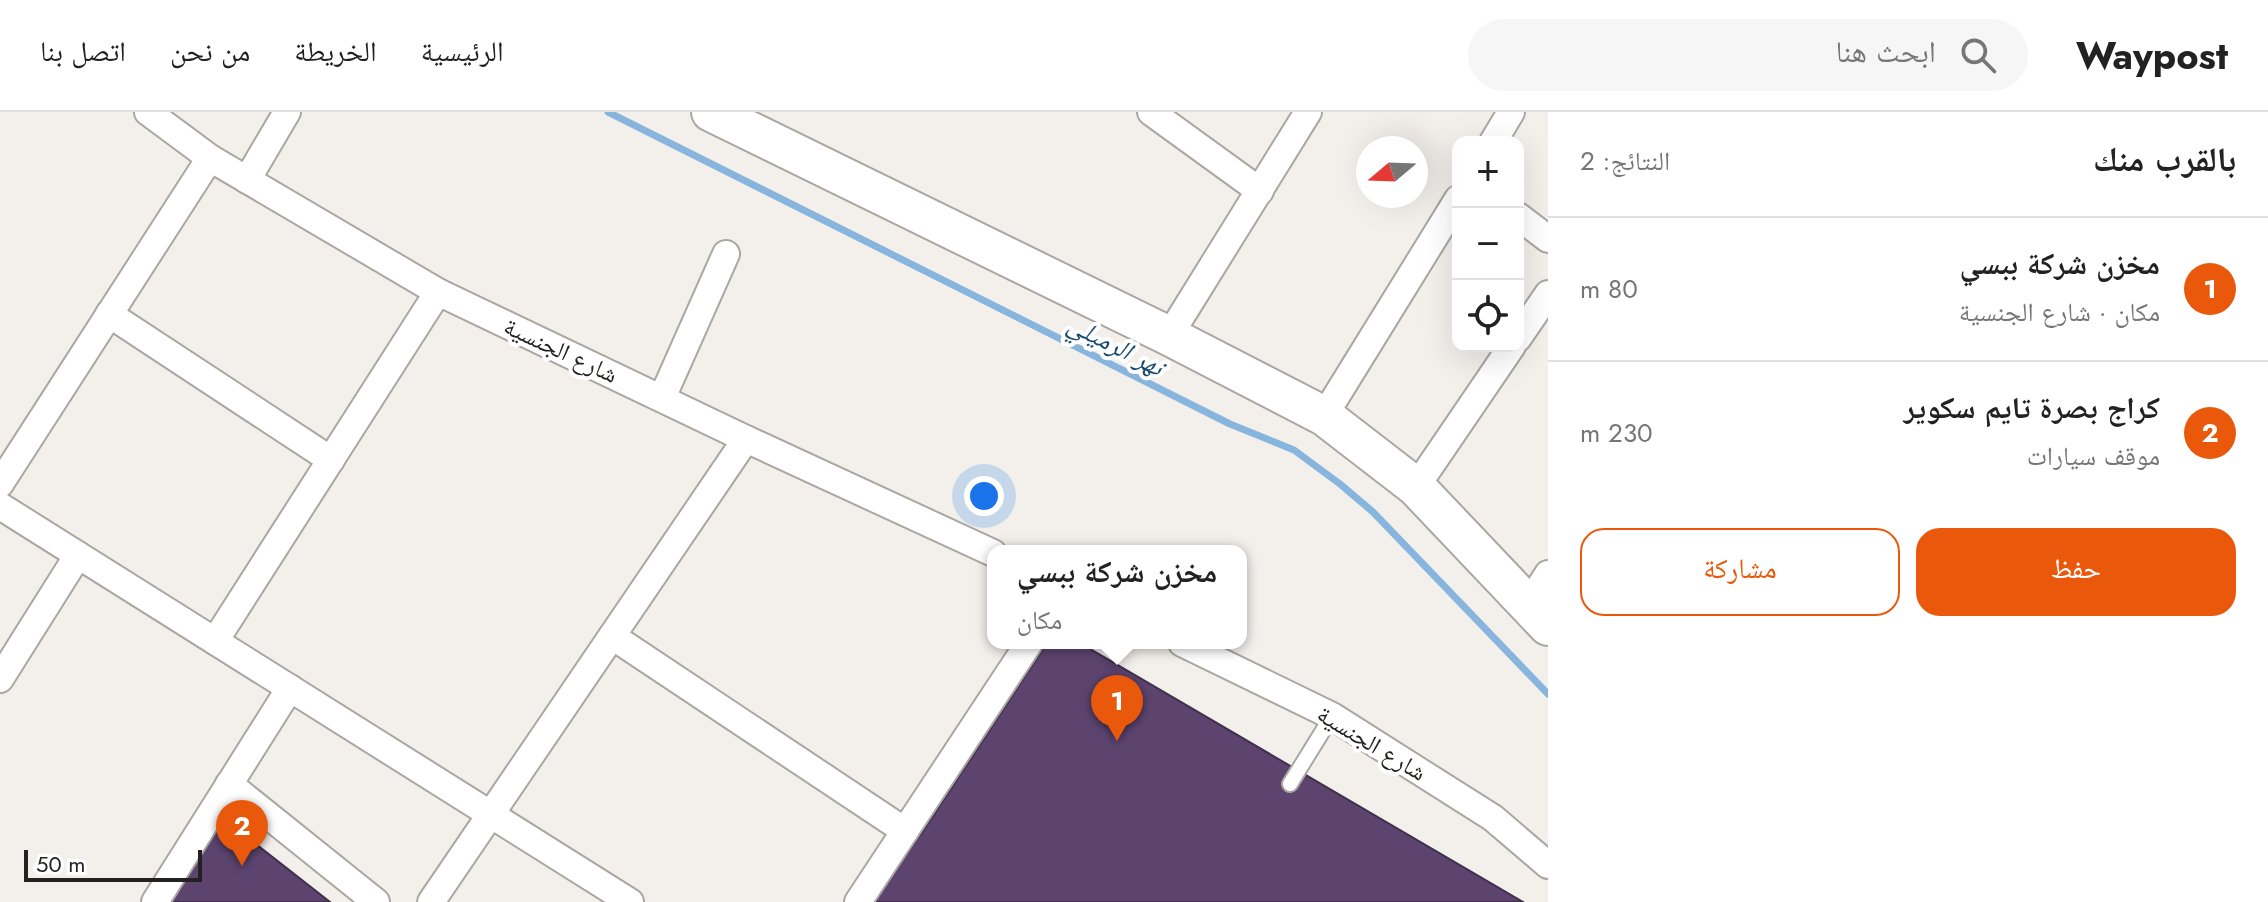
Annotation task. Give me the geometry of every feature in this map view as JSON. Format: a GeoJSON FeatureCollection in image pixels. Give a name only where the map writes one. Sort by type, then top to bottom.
{"type":"FeatureCollection","features":[{"type":"Feature","properties":{"kind":"street","name":"شارع الجنسية"},"geometry":{"type":"LineString","coordinates":[[148,112],[210,158],[438,292],[987,550]]}},
{"type":"Feature","properties":{"kind":"street"},"geometry":{"type":"LineString","coordinates":[[247,180],[287,112]]}},
{"type":"Feature","properties":{"kind":"street"},"geometry":{"type":"LineString","coordinates":[[711,112],[1169,336],[1324,416],[1416,487],[1541,602]]}},
{"type":"Feature","properties":{"kind":"street"},"geometry":{"type":"LineString","coordinates":[[1151,112],[1260,191]]}},
{"type":"Feature","properties":{"kind":"street"},"geometry":{"type":"LineString","coordinates":[[1169,336],[1308,112]]}},
{"type":"Feature","properties":{"kind":"street"},"geometry":{"type":"LineString","coordinates":[[1497,136],[1511,112]]}},
{"type":"Feature","properties":{"kind":"street"},"geometry":{"type":"LineString","coordinates":[[0,484],[210,158]]}},
{"type":"Feature","properties":{"kind":"street"},"geometry":{"type":"LineString","coordinates":[[1324,416],[1452,208]]}},
{"type":"Feature","properties":{"kind":"street"},"geometry":{"type":"LineString","coordinates":[[1524,221],[1548,239]]}},
{"type":"Feature","properties":{"kind":"street"},"geometry":{"type":"LineString","coordinates":[[662,398],[726,254]]}},
{"type":"Feature","properties":{"kind":"street"},"geometry":{"type":"LineString","coordinates":[[215,641],[438,292]]}},
{"type":"Feature","properties":{"kind":"street"},"geometry":{"type":"LineString","coordinates":[[1524,329],[1548,294]]}},
{"type":"Feature","properties":{"kind":"street"},"geometry":{"type":"LineString","coordinates":[[109,314],[331,460]]}},
{"type":"Feature","properties":{"kind":"street"},"geometry":{"type":"LineString","coordinates":[[1416,487],[1508,352]]}},
{"type":"Feature","properties":{"kind":"street"},"geometry":{"type":"LineString","coordinates":[[431,902],[746,439]]}},
{"type":"Feature","properties":{"kind":"street"},"geometry":{"type":"LineString","coordinates":[[0,506],[630,902]]}},
{"type":"Feature","properties":{"kind":"street"},"geometry":{"type":"LineString","coordinates":[[0,679],[78,555]]}},
{"type":"Feature","properties":{"kind":"street"},"geometry":{"type":"LineString","coordinates":[[612,636],[905,831]]}},
{"type":"Feature","properties":{"kind":"street"},"geometry":{"type":"LineString","coordinates":[[858,902],[1025,649]]}},
{"type":"Feature","properties":{"kind":"street","name":"شارع الجنسية"},"geometry":{"type":"LineString","coordinates":[[1194,649],[1332,716],[1493,818],[1548,865]]}},
{"type":"Feature","properties":{"kind":"street"},"geometry":{"type":"LineString","coordinates":[[155,902],[290,688]]}},
{"type":"Feature","properties":{"kind":"street"},"geometry":{"type":"LineString","coordinates":[[229,784],[376,902]]}},
{"type":"Feature","properties":{"kind":"lane"},"geometry":{"type":"LineString","coordinates":[[1284,794],[1332,716]]}},
{"type":"Feature","properties":{"kind":"building"},"geometry":{"type":"Polygon","coordinates":[[[1043,649],[1090,649],[1523,902],[871,902],[924,830],[1043,649]]]}},
{"type":"Feature","properties":{"kind":"building"},"geometry":{"type":"Polygon","coordinates":[[[220,816],[330,902],[167,902],[220,816]]]}},
{"type":"Feature","properties":{"kind":"waterway","name":"نهر الرميلي"},"geometry":{"type":"LineString","coordinates":[[608,112],[1230,424],[1294,450],[1373,512],[1548,694]]}},
{"type":"Feature","properties":{"kind":"place","name":"مخزن شركة ببسي"},"geometry":{"type":"Point","coordinates":[1117,741]}},
{"type":"Feature","properties":{"kind":"place","name":"كراج بصرة تايم سكوير"},"geometry":{"type":"Point","coordinates":[242,866]}}]}
